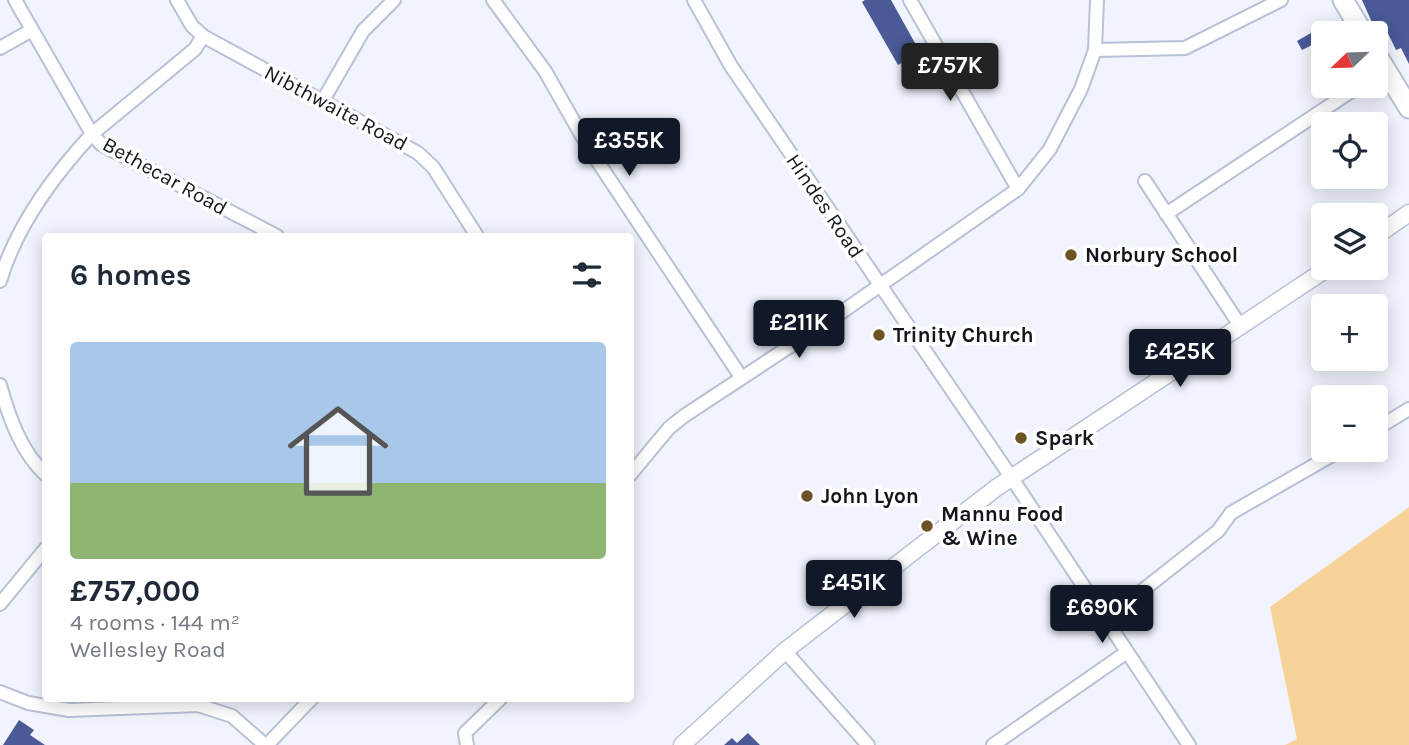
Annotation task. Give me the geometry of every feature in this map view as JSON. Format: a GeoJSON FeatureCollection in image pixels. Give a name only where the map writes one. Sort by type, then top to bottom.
{"type":"FeatureCollection","features":[{"type":"Feature","properties":{"kind":"main road"},"geometry":{"type":"LineString","coordinates":[[1343,0],[1356,21]]}},
{"type":"Feature","properties":{"kind":"main road"},"geometry":{"type":"LineString","coordinates":[[1388,69],[1409,89]]}},
{"type":"Feature","properties":{"kind":"main road"},"geometry":{"type":"LineString","coordinates":[[1388,74],[1409,108]]}},
{"type":"Feature","properties":{"kind":"street"},"geometry":{"type":"LineString","coordinates":[[15,0],[92,134]]}},
{"type":"Feature","properties":{"kind":"street","name":"Nibthwaite Road"},"geometry":{"type":"LineString","coordinates":[[177,0],[203,36],[418,153],[433,167],[475,233]]}},
{"type":"Feature","properties":{"kind":"street"},"geometry":{"type":"LineString","coordinates":[[322,102],[363,31],[394,0]]}},
{"type":"Feature","properties":{"kind":"street"},"geometry":{"type":"LineString","coordinates":[[493,0],[545,71],[590,150],[741,377]]}},
{"type":"Feature","properties":{"kind":"street","name":"Hindes Road"},"geometry":{"type":"LineString","coordinates":[[694,0],[731,66],[1014,481],[1189,745]]}},
{"type":"Feature","properties":{"kind":"street"},"geometry":{"type":"LineString","coordinates":[[910,0],[1018,189]]}},
{"type":"Feature","properties":{"kind":"street"},"geometry":{"type":"LineString","coordinates":[[634,465],[669,428],[1018,189],[1050,149],[1067,120],[1095,50],[1097,0]]}},
{"type":"Feature","properties":{"kind":"street"},"geometry":{"type":"LineString","coordinates":[[1095,50],[1185,48],[1281,0]]}},
{"type":"Feature","properties":{"kind":"street"},"geometry":{"type":"LineString","coordinates":[[0,48],[32,30]]}},
{"type":"Feature","properties":{"kind":"street"},"geometry":{"type":"LineString","coordinates":[[0,281],[8,253],[22,228],[92,134],[195,49],[203,36]]}},
{"type":"Feature","properties":{"kind":"street"},"geometry":{"type":"LineString","coordinates":[[1166,214],[1341,98]]}},
{"type":"Feature","properties":{"kind":"street","name":"Bethecar Road"},"geometry":{"type":"LineString","coordinates":[[92,134],[102,145],[254,231]]}},
{"type":"Feature","properties":{"kind":"street"},"geometry":{"type":"LineString","coordinates":[[1145,181],[1241,327]]}},
{"type":"Feature","properties":{"kind":"street"},"geometry":{"type":"LineString","coordinates":[[1388,228],[1409,214]]}},
{"type":"Feature","properties":{"kind":"street"},"geometry":{"type":"LineString","coordinates":[[682,745],[785,650],[1014,481],[1311,280]]}},
{"type":"Feature","properties":{"kind":"street"},"geometry":{"type":"LineString","coordinates":[[0,385],[9,418],[36,466],[42,471]]}},
{"type":"Feature","properties":{"kind":"street"},"geometry":{"type":"LineString","coordinates":[[1388,422],[1409,409]]}},
{"type":"Feature","properties":{"kind":"street"},"geometry":{"type":"LineString","coordinates":[[1105,620],[1218,531],[1231,513],[1320,462]]}},
{"type":"Feature","properties":{"kind":"street"},"geometry":{"type":"LineString","coordinates":[[0,604],[42,553]]}},
{"type":"Feature","properties":{"kind":"street"},"geometry":{"type":"LineString","coordinates":[[785,650],[868,745]]}},
{"type":"Feature","properties":{"kind":"street"},"geometry":{"type":"LineString","coordinates":[[993,745],[1127,652]]}},
{"type":"Feature","properties":{"kind":"street"},"geometry":{"type":"LineString","coordinates":[[0,692],[28,703],[69,710],[198,705],[232,716],[266,745],[308,702]]}},
{"type":"Feature","properties":{"kind":"street"},"geometry":{"type":"LineString","coordinates":[[467,745],[466,733],[497,702]]}},
{"type":"Feature","properties":{"kind":"shaded area"},"geometry":{"type":"Polygon","coordinates":[[[1409,507],[1409,745],[1285,745],[1297,739],[1270,607],[1409,507]]]}},
{"type":"Feature","properties":{"kind":"building"},"geometry":{"type":"Polygon","coordinates":[[[891,0],[920,52],[898,65],[862,2],[891,0]]]}},
{"type":"Feature","properties":{"kind":"building"},"geometry":{"type":"Polygon","coordinates":[[[1362,0],[1409,0],[1409,64],[1401,48],[1396,50],[1388,33],[1388,21],[1371,21],[1362,0]]]}},
{"type":"Feature","properties":{"kind":"building"},"geometry":{"type":"Polygon","coordinates":[[[1311,33],[1311,46],[1302,50],[1297,41],[1311,33]]]}},
{"type":"Feature","properties":{"kind":"building"},"geometry":{"type":"Polygon","coordinates":[[[19,720],[34,730],[30,735],[45,745],[3,745],[19,720]]]}},
{"type":"Feature","properties":{"kind":"building"},"geometry":{"type":"Polygon","coordinates":[[[748,733],[760,745],[724,745],[732,738],[737,743],[748,733]]]}},
{"type":"Feature","properties":{"kind":"place","name":"Norbury School"},"geometry":{"type":"Point","coordinates":[1071,255]}},
{"type":"Feature","properties":{"kind":"place","name":"Trinity Church"},"geometry":{"type":"Point","coordinates":[879,335]}},
{"type":"Feature","properties":{"kind":"place","name":"Spark"},"geometry":{"type":"Point","coordinates":[1021,438]}},
{"type":"Feature","properties":{"kind":"place","name":"John Lyon"},"geometry":{"type":"Point","coordinates":[807,496]}},
{"type":"Feature","properties":{"kind":"place","name":"Mannu Food & Wine"},"geometry":{"type":"Point","coordinates":[927,526]}}]}
